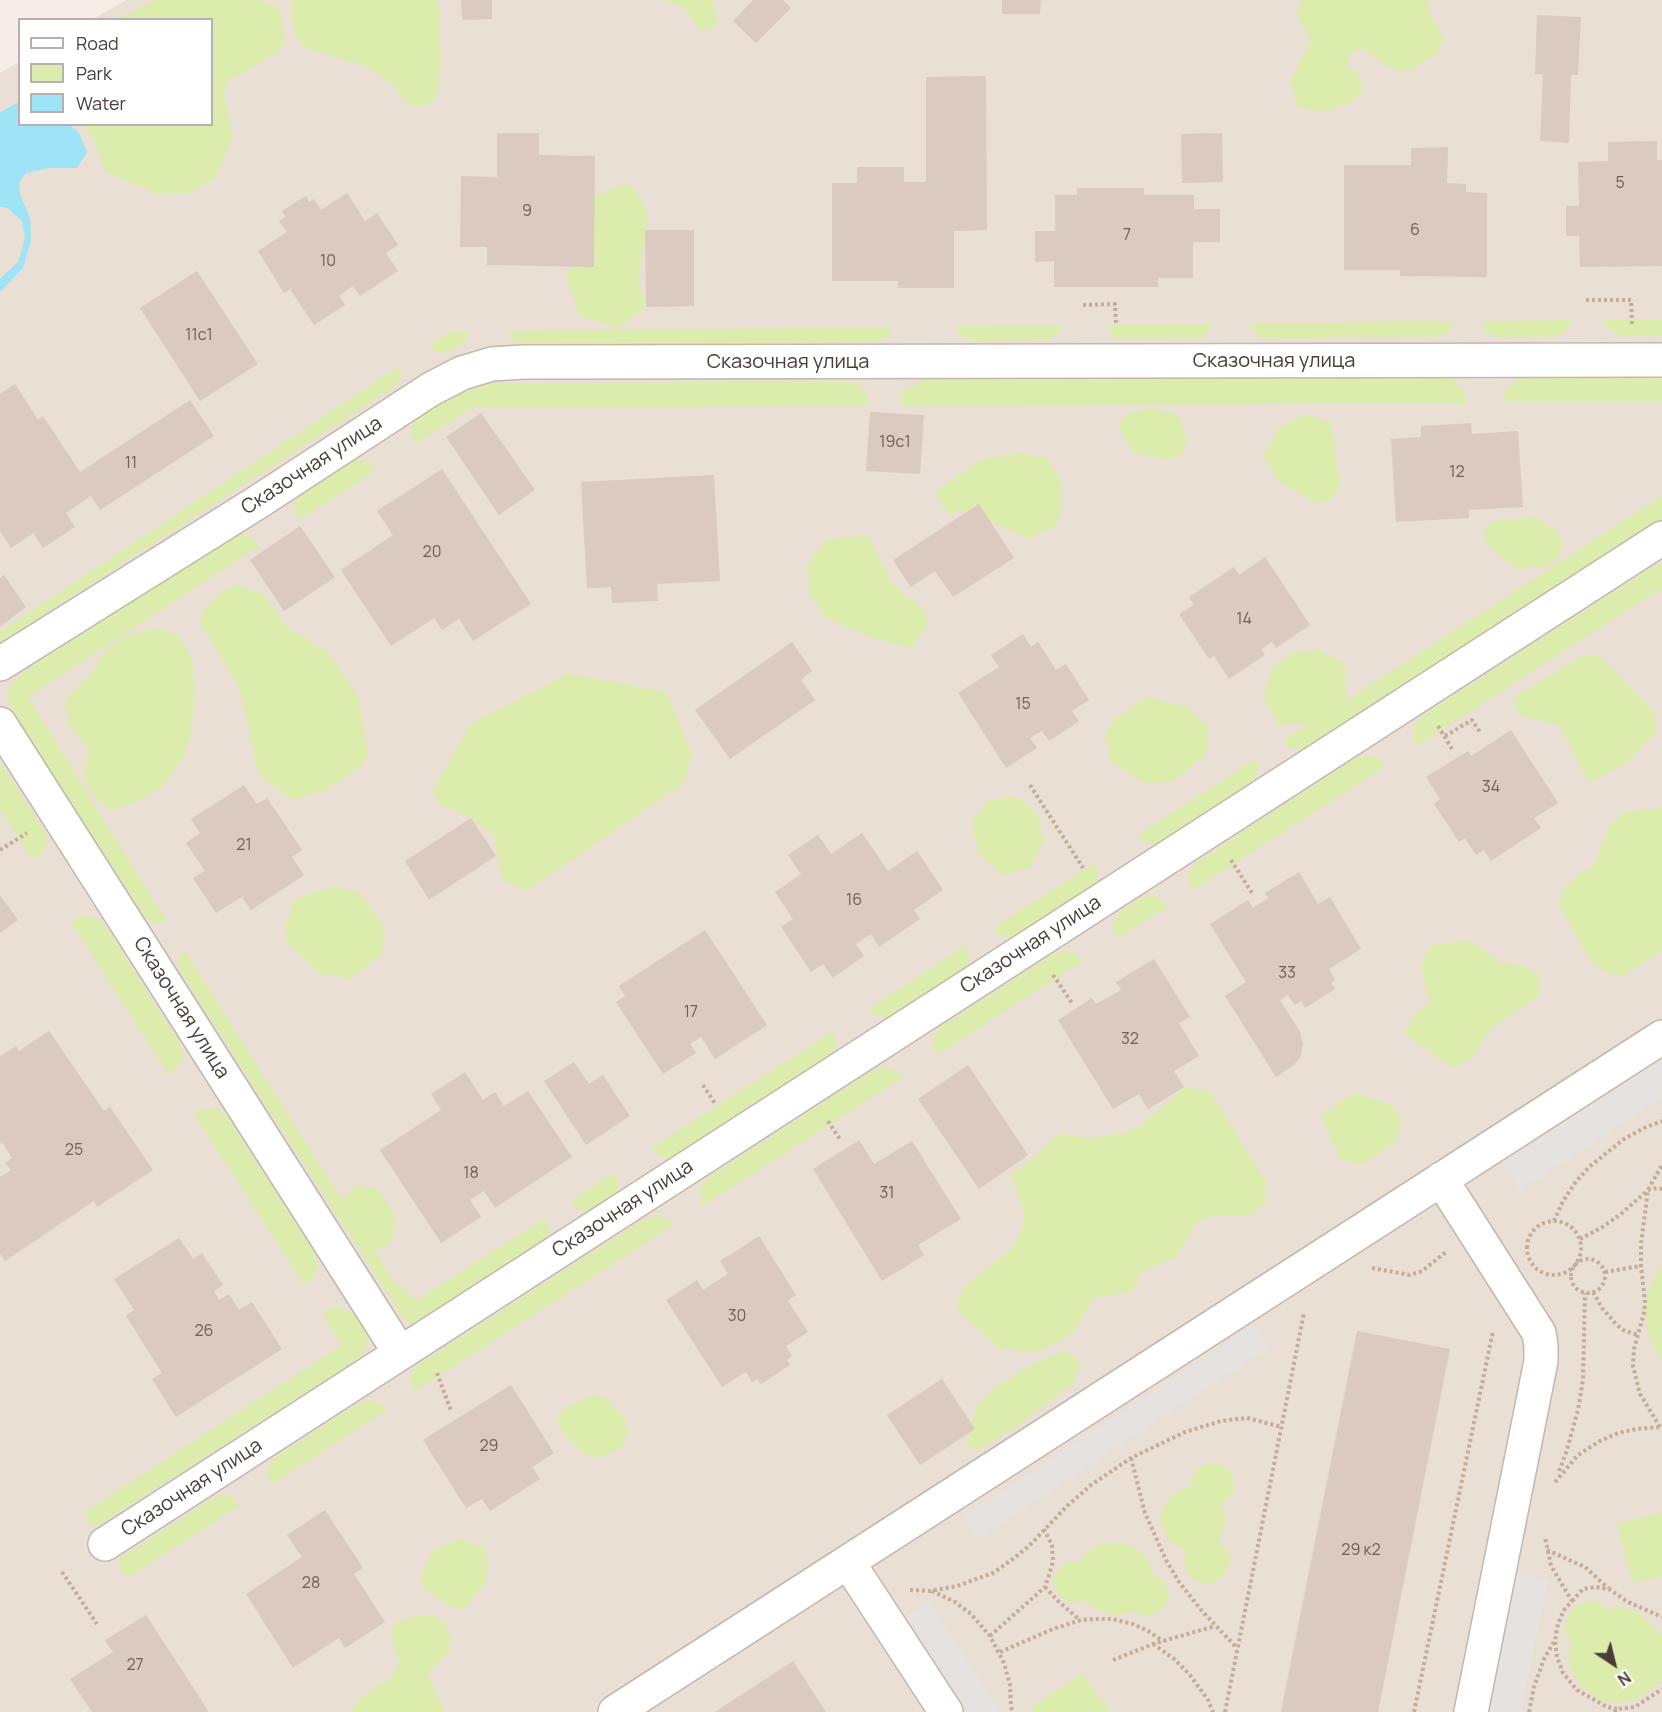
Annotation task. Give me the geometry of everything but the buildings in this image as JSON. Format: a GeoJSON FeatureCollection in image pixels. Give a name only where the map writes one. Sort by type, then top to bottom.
{"type":"FeatureCollection","features":[{"type":"Feature","properties":{"kind":"street","name":"Сказочная улица"},"geometry":{"type":"LineString","coordinates":[[0,664],[258,502],[431,388],[462,373],[492,364],[523,362],[1662,360]]}},
{"type":"Feature","properties":{"kind":"street","name":"Сказочная улица"},"geometry":{"type":"LineString","coordinates":[[105,1544],[1662,538]]}},
{"type":"Feature","properties":{"kind":"street","name":"Сказочная улица"},"geometry":{"type":"LineString","coordinates":[[0,724],[400,1353]]}},
{"type":"Feature","properties":{"kind":"street"},"geometry":{"type":"LineString","coordinates":[[615,1712],[1662,1037]]}},
{"type":"Feature","properties":{"kind":"street"},"geometry":{"type":"LineString","coordinates":[[1442,1179],[1539,1333],[1541,1346],[1538,1372],[1470,1712]]}},
{"type":"Feature","properties":{"kind":"street"},"geometry":{"type":"LineString","coordinates":[[848,1562],[946,1712]]}},
{"type":"Feature","properties":{"kind":"path"},"geometry":{"type":"LineString","coordinates":[[1586,300],[1631,300],[1633,332]]}},
{"type":"Feature","properties":{"kind":"path"},"geometry":{"type":"LineString","coordinates":[[1083,304],[1115,304],[1116,336]]}},
{"type":"Feature","properties":{"kind":"path"},"geometry":{"type":"LineString","coordinates":[[1445,736],[1472,720],[1480,732]]}},
{"type":"Feature","properties":{"kind":"path"},"geometry":{"type":"LineString","coordinates":[[1030,785],[1084,869]]}},
{"type":"Feature","properties":{"kind":"path"},"geometry":{"type":"LineString","coordinates":[[1554,1221],[1563,1201],[1589,1167],[1624,1139],[1662,1121]]}},
{"type":"Feature","properties":{"kind":"path"},"geometry":{"type":"LineString","coordinates":[[1585,1293],[1583,1380],[1578,1410],[1566,1454],[1554,1483],[1578,1455],[1600,1441],[1618,1433],[1636,1429],[1661,1428],[1640,1394],[1633,1366],[1634,1349],[1643,1322],[1645,1302],[1641,1244],[1648,1190],[1662,1166]]}},
{"type":"Feature","properties":{"kind":"path"},"geometry":{"type":"LineString","coordinates":[[1580,1239],[1621,1214],[1648,1190],[1662,1188]]}},
{"type":"Feature","properties":{"kind":"path"},"geometry":{"type":"LineString","coordinates":[[1546,1222],[1562,1222],[1576,1232],[1580,1239],[1580,1257],[1574,1265],[1569,1271],[1552,1276],[1536,1270],[1526,1247],[1533,1232],[1546,1222]]}},
{"type":"Feature","properties":{"kind":"path"},"geometry":{"type":"LineString","coordinates":[[1371,1268],[1410,1275],[1422,1271],[1457,1244],[1483,1246]]}},
{"type":"Feature","properties":{"kind":"path"},"geometry":{"type":"LineString","coordinates":[[1588,1258],[1596,1260],[1602,1265],[1605,1281],[1593,1292],[1585,1293],[1577,1289],[1572,1282],[1571,1273],[1574,1265],[1588,1258]]}},
{"type":"Feature","properties":{"kind":"path"},"geometry":{"type":"LineString","coordinates":[[1225,1712],[1314,1262]]}},
{"type":"Feature","properties":{"kind":"path"},"geometry":{"type":"LineString","coordinates":[[1605,1272],[1641,1266]]}},
{"type":"Feature","properties":{"kind":"path"},"geometry":{"type":"LineString","coordinates":[[1593,1292],[1602,1308],[1616,1324],[1623,1330],[1638,1335]]}},
{"type":"Feature","properties":{"kind":"path"},"geometry":{"type":"LineString","coordinates":[[1414,1712],[1495,1322]]}},
{"type":"Feature","properties":{"kind":"path"},"geometry":{"type":"LineString","coordinates":[[866,1589],[930,1591],[957,1586],[993,1573],[1029,1546],[1091,1485],[1131,1458],[1185,1432],[1221,1421],[1247,1418],[1281,1427]]}},
{"type":"Feature","properties":{"kind":"path"},"geometry":{"type":"LineString","coordinates":[[1131,1458],[1145,1513],[1155,1539],[1179,1582],[1215,1626],[1238,1649]]}},
{"type":"Feature","properties":{"kind":"path"},"geometry":{"type":"LineString","coordinates":[[990,1636],[1045,1587],[1053,1561],[1052,1545],[1044,1529]]}},
{"type":"Feature","properties":{"kind":"path"},"geometry":{"type":"LineString","coordinates":[[1544,1534],[1551,1566],[1572,1601]]}},
{"type":"Feature","properties":{"kind":"path"},"geometry":{"type":"LineString","coordinates":[[1547,1550],[1586,1567],[1609,1589],[1628,1602],[1662,1617]]}},
{"type":"Feature","properties":{"kind":"path"},"geometry":{"type":"LineString","coordinates":[[62,1572],[97,1624]]}},
{"type":"Feature","properties":{"kind":"path"},"geometry":{"type":"LineString","coordinates":[[1045,1587],[1081,1620]]}},
{"type":"Feature","properties":{"kind":"path"},"geometry":{"type":"LineString","coordinates":[[1609,1589],[1596,1587],[1583,1589],[1564,1610],[1555,1640],[1557,1657],[1563,1673],[1577,1690],[1616,1710],[1635,1709],[1662,1689]]}},
{"type":"Feature","properties":{"kind":"path"},"geometry":{"type":"LineString","coordinates":[[930,1591],[955,1602],[971,1614],[990,1636],[1004,1663],[1010,1685],[1013,1712]]}},
{"type":"Feature","properties":{"kind":"path"},"geometry":{"type":"LineString","coordinates":[[1000,1652],[1053,1629],[1081,1620],[1112,1619],[1133,1624],[1163,1641]]}},
{"type":"Feature","properties":{"kind":"path"},"geometry":{"type":"LineString","coordinates":[[1113,1660],[1153,1644],[1215,1626]]}},
{"type":"Feature","properties":{"kind":"path"},"geometry":{"type":"LineString","coordinates":[[1529,1712],[1534,1687],[1544,1659],[1555,1640]]}},
{"type":"Feature","properties":{"kind":"path"},"geometry":{"type":"LineString","coordinates":[[1153,1644],[1173,1658],[1190,1675],[1213,1712]]}},
{"type":"Feature","properties":{"kind":"shaded area"},"geometry":{"type":"Polygon","coordinates":[[[126,0],[1662,0],[1662,1712],[0,1712],[0,73],[18,63],[18,126],[213,126],[213,18],[95,18],[126,0]]]}},
{"type":"Feature","properties":{"kind":"shaded area"},"geometry":{"type":"Polygon","coordinates":[[[1662,1058],[1662,1097],[1520,1191],[1502,1164],[1662,1058]]]}},
{"type":"Feature","properties":{"kind":"shaded area"},"geometry":{"type":"Polygon","coordinates":[[[1254,1324],[1270,1347],[978,1539],[963,1516],[1254,1324]]]}},
{"type":"Feature","properties":{"kind":"shaded area"},"geometry":{"type":"Polygon","coordinates":[[[1515,1573],[1548,1580],[1521,1712],[1487,1712],[1515,1573]]]}},
{"type":"Feature","properties":{"kind":"shaded area"},"geometry":{"type":"Polygon","coordinates":[[[929,1601],[1001,1712],[969,1712],[906,1616],[929,1601]]]}},
{"type":"Feature","properties":{"kind":"green space"},"geometry":{"type":"Polygon","coordinates":[[[155,0],[261,0],[281,10],[285,38],[278,53],[228,81],[224,94],[233,136],[215,178],[189,193],[157,194],[103,170],[96,143],[84,126],[213,126],[213,18],[119,18],[155,0]]]}},
{"type":"Feature","properties":{"kind":"green space"},"geometry":{"type":"Polygon","coordinates":[[[292,0],[437,0],[440,11],[441,70],[436,99],[425,107],[409,105],[391,84],[366,66],[307,49],[297,40],[292,24],[292,0]]]}},
{"type":"Feature","properties":{"kind":"green space"},"geometry":{"type":"Polygon","coordinates":[[[664,0],[713,0],[717,16],[714,30],[700,30],[684,7],[664,0]]]}},
{"type":"Feature","properties":{"kind":"green space"},"geometry":{"type":"Polygon","coordinates":[[[1300,0],[1428,0],[1429,11],[1443,37],[1439,52],[1414,69],[1400,71],[1386,66],[1363,48],[1350,53],[1347,67],[1359,74],[1363,88],[1355,100],[1325,112],[1296,106],[1291,79],[1311,42],[1298,16],[1300,0]]]}},
{"type":"Feature","properties":{"kind":"green space"},"geometry":{"type":"Polygon","coordinates":[[[623,184],[635,188],[648,214],[639,278],[646,307],[618,328],[579,316],[566,276],[592,243],[586,200],[623,184]]]}},
{"type":"Feature","properties":{"kind":"green space"},"geometry":{"type":"Polygon","coordinates":[[[1662,319],[1662,336],[1619,336],[1606,326],[1605,320],[1662,319]]]}},
{"type":"Feature","properties":{"kind":"green space"},"geometry":{"type":"Polygon","coordinates":[[[1571,320],[1562,334],[1553,337],[1496,337],[1488,333],[1482,321],[1571,320]]]}},
{"type":"Feature","properties":{"kind":"green space"},"geometry":{"type":"Polygon","coordinates":[[[1454,321],[1446,334],[1438,337],[1265,339],[1257,336],[1249,324],[1454,321]]]}},
{"type":"Feature","properties":{"kind":"green space"},"geometry":{"type":"Polygon","coordinates":[[[1213,324],[1205,336],[1197,339],[1125,340],[1116,339],[1110,333],[1107,325],[1213,324]]]}},
{"type":"Feature","properties":{"kind":"green space"},"geometry":{"type":"Polygon","coordinates":[[[1063,325],[1051,339],[972,341],[958,334],[956,326],[1063,325]]]}},
{"type":"Feature","properties":{"kind":"green space"},"geometry":{"type":"Polygon","coordinates":[[[892,327],[891,333],[882,340],[874,342],[521,345],[514,343],[507,331],[892,327]]]}},
{"type":"Feature","properties":{"kind":"green space"},"geometry":{"type":"Polygon","coordinates":[[[450,332],[468,332],[466,340],[460,347],[443,353],[434,351],[430,345],[450,332]]]}},
{"type":"Feature","properties":{"kind":"green space"},"geometry":{"type":"Polygon","coordinates":[[[399,366],[400,382],[393,388],[0,643],[0,632],[399,366]]]}},
{"type":"Feature","properties":{"kind":"green space"},"geometry":{"type":"Polygon","coordinates":[[[1662,375],[1662,401],[1503,402],[1505,391],[1526,376],[1662,375]]]}},
{"type":"Feature","properties":{"kind":"green space"},"geometry":{"type":"Polygon","coordinates":[[[1444,376],[1455,380],[1465,393],[1467,403],[900,406],[902,394],[911,386],[926,380],[1444,376]]]}},
{"type":"Feature","properties":{"kind":"green space"},"geometry":{"type":"Polygon","coordinates":[[[847,381],[859,385],[867,396],[869,406],[471,408],[416,444],[411,434],[413,424],[419,416],[451,395],[476,384],[847,381]]]}},
{"type":"Feature","properties":{"kind":"green space"},"geometry":{"type":"Polygon","coordinates":[[[1151,408],[1179,415],[1187,442],[1182,455],[1166,460],[1133,452],[1118,426],[1125,415],[1151,408]]]}},
{"type":"Feature","properties":{"kind":"green space"},"geometry":{"type":"Polygon","coordinates":[[[1304,414],[1331,422],[1339,477],[1338,492],[1327,501],[1313,502],[1276,479],[1264,454],[1279,428],[1304,414]]]}},
{"type":"Feature","properties":{"kind":"green space"},"geometry":{"type":"Polygon","coordinates":[[[1021,453],[1047,458],[1061,482],[1062,511],[1057,525],[1029,539],[963,510],[949,515],[935,492],[980,460],[1021,453]]]}},
{"type":"Feature","properties":{"kind":"green space"},"geometry":{"type":"Polygon","coordinates":[[[356,460],[368,461],[376,470],[300,520],[294,511],[295,500],[344,464],[356,460]]]}},
{"type":"Feature","properties":{"kind":"green space"},"geometry":{"type":"Polygon","coordinates":[[[1662,496],[1662,518],[1308,747],[1299,750],[1289,748],[1283,741],[1310,723],[1279,725],[1264,700],[1271,669],[1293,653],[1320,650],[1344,662],[1347,700],[1662,496]]]}},
{"type":"Feature","properties":{"kind":"green space"},"geometry":{"type":"Polygon","coordinates":[[[1534,517],[1557,531],[1563,544],[1559,558],[1547,566],[1518,569],[1487,544],[1483,531],[1493,521],[1534,517]]]}},
{"type":"Feature","properties":{"kind":"green space"},"geometry":{"type":"Polygon","coordinates":[[[241,534],[252,538],[259,546],[28,697],[167,922],[159,924],[150,921],[142,912],[10,708],[7,693],[22,673],[231,538],[241,534]]]}},
{"type":"Feature","properties":{"kind":"green space"},"geometry":{"type":"Polygon","coordinates":[[[868,535],[892,584],[925,611],[928,624],[912,648],[870,637],[825,617],[809,593],[808,564],[825,541],[868,535]]]}},
{"type":"Feature","properties":{"kind":"green space"},"geometry":{"type":"Polygon","coordinates":[[[1662,564],[1662,588],[1417,746],[1414,726],[1422,716],[1655,565],[1662,564]]]}},
{"type":"Feature","properties":{"kind":"green space"},"geometry":{"type":"Polygon","coordinates":[[[236,585],[263,594],[288,628],[326,650],[358,696],[368,753],[362,766],[325,791],[292,800],[258,773],[239,687],[202,626],[203,611],[222,591],[236,585]]]}},
{"type":"Feature","properties":{"kind":"green space"},"geometry":{"type":"Polygon","coordinates":[[[151,629],[166,630],[179,635],[192,660],[195,688],[191,732],[183,759],[164,784],[141,801],[109,811],[88,789],[84,776],[88,748],[69,726],[66,711],[67,698],[87,679],[102,655],[123,637],[151,629]]]}},
{"type":"Feature","properties":{"kind":"green space"},"geometry":{"type":"Polygon","coordinates":[[[1599,655],[1653,711],[1657,730],[1629,762],[1589,783],[1560,725],[1519,716],[1513,698],[1580,657],[1599,655]]]}},
{"type":"Feature","properties":{"kind":"green space"},"geometry":{"type":"Polygon","coordinates":[[[568,674],[667,692],[692,755],[685,782],[527,891],[502,880],[495,837],[471,818],[437,803],[434,789],[470,724],[568,674]]]}},
{"type":"Feature","properties":{"kind":"green space"},"geometry":{"type":"Polygon","coordinates":[[[1146,698],[1188,706],[1207,726],[1207,754],[1173,781],[1146,784],[1111,762],[1106,735],[1112,721],[1146,698]]]}},
{"type":"Feature","properties":{"kind":"green space"},"geometry":{"type":"Polygon","coordinates":[[[1367,756],[1378,758],[1385,767],[1193,890],[1188,882],[1189,873],[1195,863],[1356,758],[1367,756]]]}},
{"type":"Feature","properties":{"kind":"green space"},"geometry":{"type":"Polygon","coordinates":[[[1256,759],[1258,769],[1256,778],[1248,786],[1165,840],[1154,844],[1145,842],[1137,835],[1256,759]]]}},
{"type":"Feature","properties":{"kind":"green space"},"geometry":{"type":"Polygon","coordinates":[[[0,762],[46,834],[47,844],[42,853],[32,860],[0,809],[0,762]]]}},
{"type":"Feature","properties":{"kind":"green space"},"geometry":{"type":"Polygon","coordinates":[[[1018,797],[1038,815],[1044,843],[1029,868],[1003,875],[978,852],[972,822],[989,799],[1018,797]]]}},
{"type":"Feature","properties":{"kind":"green space"},"geometry":{"type":"Polygon","coordinates":[[[1662,807],[1662,950],[1624,976],[1604,972],[1589,958],[1559,905],[1565,886],[1595,864],[1609,826],[1623,813],[1662,807]]]}},
{"type":"Feature","properties":{"kind":"green space"},"geometry":{"type":"Polygon","coordinates":[[[1097,862],[1098,881],[1091,888],[1018,936],[1009,938],[999,934],[993,928],[1097,862]]]}},
{"type":"Feature","properties":{"kind":"green space"},"geometry":{"type":"Polygon","coordinates":[[[333,886],[360,893],[384,926],[382,955],[349,979],[320,974],[287,942],[285,927],[295,900],[333,886]]]}},
{"type":"Feature","properties":{"kind":"green space"},"geometry":{"type":"Polygon","coordinates":[[[1152,895],[1161,899],[1167,907],[1118,939],[1114,931],[1114,921],[1119,912],[1141,898],[1152,895]]]}},
{"type":"Feature","properties":{"kind":"green space"},"geometry":{"type":"Polygon","coordinates":[[[81,916],[94,917],[104,924],[179,1042],[183,1054],[178,1067],[169,1075],[71,922],[81,916]]]}},
{"type":"Feature","properties":{"kind":"green space"},"geometry":{"type":"Polygon","coordinates":[[[1469,940],[1501,963],[1521,965],[1539,975],[1539,996],[1492,1028],[1471,1059],[1453,1068],[1405,1034],[1414,1015],[1430,1003],[1421,965],[1430,946],[1469,940]]]}},
{"type":"Feature","properties":{"kind":"green space"},"geometry":{"type":"Polygon","coordinates":[[[966,945],[969,963],[963,971],[894,1016],[875,1015],[867,1010],[966,945]]]}},
{"type":"Feature","properties":{"kind":"green space"},"geometry":{"type":"Polygon","coordinates":[[[185,951],[342,1200],[355,1186],[374,1187],[381,1192],[396,1219],[392,1239],[385,1247],[374,1250],[395,1284],[417,1300],[545,1218],[549,1228],[547,1238],[423,1321],[415,1324],[408,1322],[181,973],[178,963],[185,951]]]}},
{"type":"Feature","properties":{"kind":"green space"},"geometry":{"type":"Polygon","coordinates":[[[1064,951],[1074,953],[1083,961],[937,1055],[933,1048],[933,1038],[940,1028],[1053,954],[1064,951]]]}},
{"type":"Feature","properties":{"kind":"green space"},"geometry":{"type":"Polygon","coordinates":[[[834,1031],[836,1042],[834,1052],[827,1059],[677,1156],[668,1159],[658,1155],[651,1148],[834,1031]]]}},
{"type":"Feature","properties":{"kind":"green space"},"geometry":{"type":"Polygon","coordinates":[[[884,1067],[894,1069],[902,1078],[703,1206],[700,1189],[706,1179],[874,1070],[884,1067]]]}},
{"type":"Feature","properties":{"kind":"green space"},"geometry":{"type":"Polygon","coordinates":[[[1184,1087],[1210,1091],[1265,1181],[1266,1201],[1251,1215],[1212,1215],[1196,1223],[1175,1258],[1140,1273],[1133,1292],[1094,1298],[1073,1332],[1057,1343],[1038,1352],[1000,1349],[956,1309],[963,1289],[1012,1248],[1022,1232],[1024,1211],[1011,1174],[1037,1156],[1059,1133],[1089,1138],[1130,1132],[1184,1087]]]}},
{"type":"Feature","properties":{"kind":"green space"},"geometry":{"type":"Polygon","coordinates":[[[1353,1093],[1392,1105],[1402,1121],[1396,1141],[1362,1165],[1341,1160],[1321,1116],[1353,1093]]]}},
{"type":"Feature","properties":{"kind":"green space"},"geometry":{"type":"Polygon","coordinates":[[[205,1109],[219,1109],[227,1117],[314,1252],[318,1264],[314,1276],[305,1286],[194,1114],[205,1109]]]}},
{"type":"Feature","properties":{"kind":"green space"},"geometry":{"type":"Polygon","coordinates":[[[614,1173],[619,1189],[612,1198],[595,1210],[585,1212],[575,1208],[571,1201],[614,1173]]]}},
{"type":"Feature","properties":{"kind":"green space"},"geometry":{"type":"Polygon","coordinates":[[[655,1216],[667,1218],[674,1225],[414,1392],[411,1383],[412,1372],[419,1364],[643,1220],[655,1216]]]}},
{"type":"Feature","properties":{"kind":"green space"},"geometry":{"type":"Polygon","coordinates":[[[1662,1264],[1662,1360],[1652,1343],[1647,1327],[1646,1311],[1648,1294],[1662,1264]]]}},
{"type":"Feature","properties":{"kind":"green space"},"geometry":{"type":"Polygon","coordinates":[[[333,1308],[346,1309],[356,1317],[365,1331],[368,1340],[366,1351],[357,1360],[94,1528],[83,1513],[342,1345],[322,1313],[333,1308]]]}},
{"type":"Feature","properties":{"kind":"green space"},"geometry":{"type":"Polygon","coordinates":[[[1065,1350],[1080,1363],[1074,1383],[1009,1432],[976,1451],[966,1444],[977,1407],[991,1391],[1027,1367],[1065,1350]]]}},
{"type":"Feature","properties":{"kind":"green space"},"geometry":{"type":"Polygon","coordinates":[[[593,1395],[606,1398],[625,1419],[628,1433],[622,1448],[595,1459],[582,1453],[561,1431],[557,1418],[566,1407],[593,1395]]]}},
{"type":"Feature","properties":{"kind":"green space"},"geometry":{"type":"Polygon","coordinates":[[[369,1401],[381,1404],[387,1410],[272,1484],[267,1476],[274,1458],[359,1403],[369,1401]]]}},
{"type":"Feature","properties":{"kind":"green space"},"geometry":{"type":"Polygon","coordinates":[[[1211,1463],[1227,1468],[1234,1484],[1233,1493],[1221,1504],[1225,1524],[1219,1540],[1226,1548],[1230,1558],[1223,1577],[1214,1583],[1203,1583],[1193,1579],[1186,1571],[1184,1561],[1186,1550],[1176,1546],[1167,1538],[1161,1517],[1170,1497],[1180,1490],[1191,1487],[1196,1471],[1202,1465],[1211,1463]]]}},
{"type":"Feature","properties":{"kind":"green space"},"geometry":{"type":"Polygon","coordinates":[[[223,1495],[232,1497],[240,1505],[128,1578],[116,1561],[213,1498],[223,1495]]]}},
{"type":"Feature","properties":{"kind":"green space"},"geometry":{"type":"Polygon","coordinates":[[[1662,1513],[1662,1576],[1632,1583],[1617,1524],[1662,1513]]]}},
{"type":"Feature","properties":{"kind":"green space"},"geometry":{"type":"Polygon","coordinates":[[[458,1538],[485,1547],[488,1575],[482,1588],[464,1609],[450,1606],[426,1591],[421,1577],[432,1551],[458,1538]]]}},
{"type":"Feature","properties":{"kind":"green space"},"geometry":{"type":"Polygon","coordinates":[[[1109,1542],[1133,1547],[1150,1563],[1153,1575],[1162,1579],[1169,1596],[1166,1605],[1160,1611],[1143,1616],[1135,1612],[1113,1615],[1102,1612],[1083,1601],[1072,1603],[1061,1598],[1055,1589],[1054,1578],[1059,1568],[1069,1562],[1080,1562],[1098,1545],[1109,1542]]]}},
{"type":"Feature","properties":{"kind":"green space"},"geometry":{"type":"Polygon","coordinates":[[[1592,1601],[1607,1608],[1622,1607],[1636,1612],[1649,1621],[1659,1633],[1662,1633],[1662,1679],[1643,1695],[1633,1700],[1610,1702],[1598,1699],[1580,1684],[1574,1675],[1570,1664],[1571,1641],[1566,1633],[1565,1625],[1571,1611],[1584,1602],[1592,1601]]]}},
{"type":"Feature","properties":{"kind":"green space"},"geometry":{"type":"Polygon","coordinates":[[[422,1615],[435,1616],[446,1625],[451,1638],[448,1653],[427,1674],[445,1712],[351,1712],[359,1699],[393,1676],[399,1663],[392,1637],[395,1622],[422,1615]]]}},
{"type":"Feature","properties":{"kind":"green space"},"geometry":{"type":"Polygon","coordinates":[[[1083,1673],[1110,1712],[1035,1712],[1032,1707],[1083,1673]]]}},
{"type":"Feature","properties":{"kind":"water"},"geometry":{"type":"Polygon","coordinates":[[[18,103],[18,126],[71,126],[79,133],[87,152],[77,168],[50,168],[26,173],[19,182],[20,194],[30,218],[31,240],[23,268],[0,292],[0,279],[18,262],[25,238],[22,221],[8,208],[0,207],[0,112],[18,103]]]}}]}
